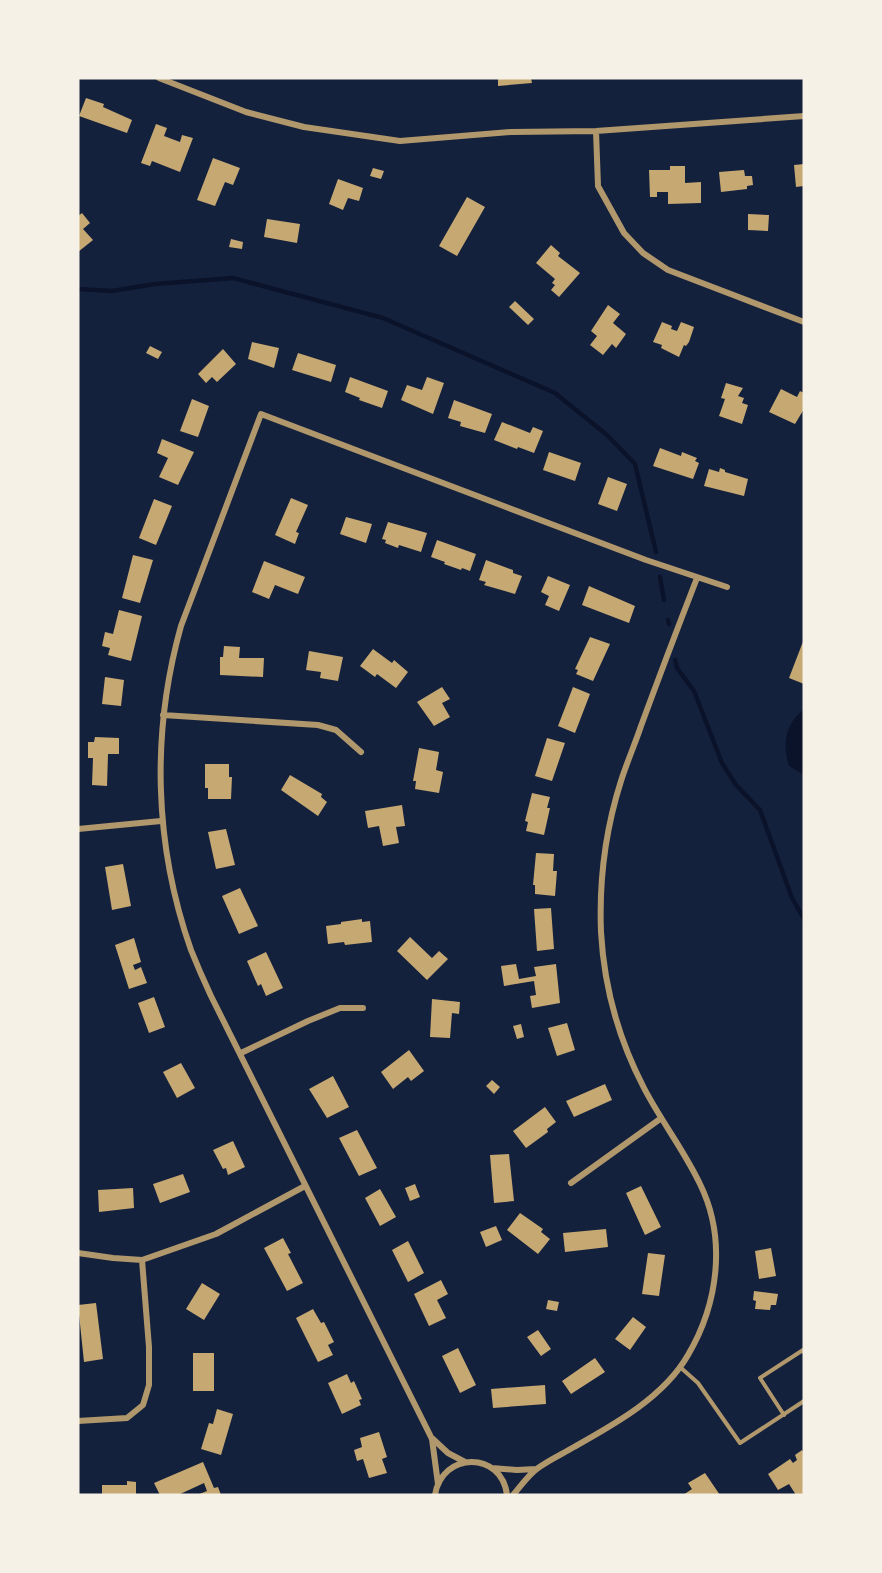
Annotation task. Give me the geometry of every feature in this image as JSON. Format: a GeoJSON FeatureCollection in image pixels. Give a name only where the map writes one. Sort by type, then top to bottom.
{"type":"FeatureCollection","features":[{"type":"Feature","properties":{"kind":"street"},"geometry":{"type":"LineString","coordinates":[[159,78],[246,112],[304,127],[400,141],[511,132],[596,131],[804,116]]}},
{"type":"Feature","properties":{"kind":"street"},"geometry":{"type":"LineString","coordinates":[[596,131],[598,186],[624,233],[643,254],[668,270],[804,322]]}},
{"type":"Feature","properties":{"kind":"street"},"geometry":{"type":"LineString","coordinates":[[438,1484],[432,1439],[211,996],[191,950],[175,890],[161,821],[160,744],[174,652],[181,626],[261,414],[697,578],[727,587]]}},
{"type":"Feature","properties":{"kind":"street"},"geometry":{"type":"LineString","coordinates":[[513,1495],[536,1469],[617,1421],[654,1394],[680,1367],[702,1328],[711,1304],[716,1259],[711,1214],[701,1186],[660,1119],[627,1052],[611,999],[602,943],[605,857],[621,781],[697,578]]}},
{"type":"Feature","properties":{"kind":"street"},"geometry":{"type":"LineString","coordinates":[[163,715],[318,725],[336,730],[362,752]]}},
{"type":"Feature","properties":{"kind":"street"},"geometry":{"type":"LineString","coordinates":[[78,829],[161,821]]}},
{"type":"Feature","properties":{"kind":"street"},"geometry":{"type":"LineString","coordinates":[[241,1053],[340,1008],[363,1008]]}},
{"type":"Feature","properties":{"kind":"street"},"geometry":{"type":"LineString","coordinates":[[571,1183],[660,1119]]}},
{"type":"Feature","properties":{"kind":"street"},"geometry":{"type":"LineString","coordinates":[[78,1253],[142,1260],[216,1234],[305,1186]]}},
{"type":"Feature","properties":{"kind":"street"},"geometry":{"type":"LineString","coordinates":[[78,1421],[127,1418],[144,1405],[149,1385],[149,1347],[142,1260]]}},
{"type":"Feature","properties":{"kind":"street"},"geometry":{"type":"LineString","coordinates":[[432,1439],[448,1453],[465,1462],[483,1464],[498,1473],[507,1495]]}},
{"type":"Feature","properties":{"kind":"street"},"geometry":{"type":"LineString","coordinates":[[435,1495],[438,1484],[449,1469],[465,1462]]}},
{"type":"Feature","properties":{"kind":"street"},"geometry":{"type":"LineString","coordinates":[[491,1468],[536,1469]]}},
{"type":"Feature","properties":{"kind":"lane"},"geometry":{"type":"LineString","coordinates":[[784,1414],[760,1378],[803,1350],[804,1352]]}},
{"type":"Feature","properties":{"kind":"lane"},"geometry":{"type":"LineString","coordinates":[[680,1367],[698,1383],[740,1443],[804,1401]]}},
{"type":"Feature","properties":{"kind":"water"},"geometry":{"type":"Polygon","coordinates":[[[804,709],[804,775],[789,766],[786,742],[789,728],[804,709]]]}},
{"type":"Feature","properties":{"kind":"building"},"geometry":{"type":"Polygon","coordinates":[[[498,78],[531,78],[532,83],[498,86],[498,78]]]}},
{"type":"Feature","properties":{"kind":"building"},"geometry":{"type":"Polygon","coordinates":[[[86,98],[104,104],[103,107],[132,120],[127,133],[79,116],[86,98]]]}},
{"type":"Feature","properties":{"kind":"building"},"geometry":{"type":"Polygon","coordinates":[[[156,124],[167,128],[164,136],[180,142],[182,135],[193,138],[180,172],[152,161],[150,166],[141,163],[156,124]]]}},
{"type":"Feature","properties":{"kind":"building"},"geometry":{"type":"Polygon","coordinates":[[[213,158],[240,168],[233,185],[225,182],[215,206],[197,200],[213,158]]]}},
{"type":"Feature","properties":{"kind":"building"},"geometry":{"type":"Polygon","coordinates":[[[804,164],[804,186],[796,187],[794,165],[804,164]]]}},
{"type":"Feature","properties":{"kind":"building"},"geometry":{"type":"Polygon","coordinates":[[[670,166],[685,166],[685,183],[701,182],[701,203],[668,204],[668,192],[657,192],[657,197],[650,197],[649,170],[670,170],[670,166]]]}},
{"type":"Feature","properties":{"kind":"building"},"geometry":{"type":"Polygon","coordinates":[[[373,168],[384,171],[381,179],[370,176],[373,168]]]}},
{"type":"Feature","properties":{"kind":"building"},"geometry":{"type":"Polygon","coordinates":[[[744,170],[745,176],[752,176],[753,185],[747,186],[747,189],[721,192],[719,172],[744,170]]]}},
{"type":"Feature","properties":{"kind":"building"},"geometry":{"type":"Polygon","coordinates":[[[338,179],[363,188],[359,201],[348,198],[343,210],[329,204],[338,179]]]}},
{"type":"Feature","properties":{"kind":"building"},"geometry":{"type":"Polygon","coordinates":[[[467,197],[485,207],[457,256],[439,246],[467,197]]]}},
{"type":"Feature","properties":{"kind":"building"},"geometry":{"type":"Polygon","coordinates":[[[82,213],[90,223],[83,229],[93,240],[78,252],[78,216],[82,213]]]}},
{"type":"Feature","properties":{"kind":"building"},"geometry":{"type":"Polygon","coordinates":[[[748,214],[769,215],[768,231],[748,230],[748,214]]]}},
{"type":"Feature","properties":{"kind":"building"},"geometry":{"type":"Polygon","coordinates":[[[267,219],[300,224],[297,243],[264,237],[267,219]]]}},
{"type":"Feature","properties":{"kind":"building"},"geometry":{"type":"Polygon","coordinates":[[[231,239],[243,242],[242,249],[229,247],[231,239]]]}},
{"type":"Feature","properties":{"kind":"building"},"geometry":{"type":"Polygon","coordinates":[[[551,245],[560,253],[558,256],[580,273],[559,297],[551,290],[555,285],[552,283],[555,279],[536,263],[551,245]]]}},
{"type":"Feature","properties":{"kind":"building"},"geometry":{"type":"Polygon","coordinates":[[[515,301],[534,319],[528,325],[509,307],[515,301]]]}},
{"type":"Feature","properties":{"kind":"building"},"geometry":{"type":"Polygon","coordinates":[[[608,305],[620,314],[613,323],[626,334],[616,348],[612,344],[603,355],[590,345],[597,336],[591,331],[608,305]]]}},
{"type":"Feature","properties":{"kind":"building"},"geometry":{"type":"Polygon","coordinates":[[[662,322],[677,331],[681,322],[694,327],[689,342],[686,346],[684,345],[679,357],[661,348],[662,345],[653,342],[662,322]]]}},
{"type":"Feature","properties":{"kind":"building"},"geometry":{"type":"Polygon","coordinates":[[[252,342],[279,348],[274,368],[248,359],[252,342]]]}},
{"type":"Feature","properties":{"kind":"building"},"geometry":{"type":"Polygon","coordinates":[[[150,346],[162,352],[158,359],[146,353],[150,346]]]}},
{"type":"Feature","properties":{"kind":"building"},"geometry":{"type":"Polygon","coordinates":[[[223,349],[236,364],[217,382],[212,377],[206,383],[198,374],[223,349]]]}},
{"type":"Feature","properties":{"kind":"building"},"geometry":{"type":"Polygon","coordinates":[[[298,353],[336,365],[331,382],[292,370],[298,353]]]}},
{"type":"Feature","properties":{"kind":"building"},"geometry":{"type":"Polygon","coordinates":[[[350,377],[388,391],[382,408],[345,392],[350,377]]]}},
{"type":"Feature","properties":{"kind":"building"},"geometry":{"type":"Polygon","coordinates":[[[427,377],[444,383],[433,414],[401,400],[407,385],[422,390],[427,377]]]}},
{"type":"Feature","properties":{"kind":"building"},"geometry":{"type":"Polygon","coordinates":[[[726,383],[743,388],[738,396],[744,398],[742,403],[748,405],[742,424],[719,416],[725,399],[721,398],[726,383]]]}},
{"type":"Feature","properties":{"kind":"building"},"geometry":{"type":"Polygon","coordinates":[[[781,389],[797,397],[800,391],[804,393],[804,409],[795,424],[769,412],[781,389]]]}},
{"type":"Feature","properties":{"kind":"building"},"geometry":{"type":"Polygon","coordinates":[[[192,399],[209,406],[198,437],[180,431],[192,399]]]}},
{"type":"Feature","properties":{"kind":"building"},"geometry":{"type":"Polygon","coordinates":[[[454,400],[492,414],[485,433],[460,426],[461,422],[448,418],[454,400]]]}},
{"type":"Feature","properties":{"kind":"building"},"geometry":{"type":"Polygon","coordinates":[[[502,422],[530,433],[533,427],[543,431],[534,453],[494,440],[502,422]]]}},
{"type":"Feature","properties":{"kind":"building"},"geometry":{"type":"Polygon","coordinates":[[[162,439],[194,452],[178,485],[159,477],[168,458],[157,453],[162,439]]]}},
{"type":"Feature","properties":{"kind":"building"},"geometry":{"type":"Polygon","coordinates":[[[660,448],[681,456],[682,452],[697,458],[695,461],[699,463],[693,479],[653,466],[660,448]]]}},
{"type":"Feature","properties":{"kind":"building"},"geometry":{"type":"Polygon","coordinates":[[[549,452],[581,463],[575,481],[543,470],[549,452]]]}},
{"type":"Feature","properties":{"kind":"building"},"geometry":{"type":"Polygon","coordinates":[[[720,468],[725,472],[748,479],[744,496],[704,486],[709,469],[719,472],[720,468]]]}},
{"type":"Feature","properties":{"kind":"building"},"geometry":{"type":"Polygon","coordinates":[[[608,477],[627,484],[617,511],[598,504],[608,477]]]}},
{"type":"Feature","properties":{"kind":"building"},"geometry":{"type":"Polygon","coordinates":[[[291,498],[308,505],[296,532],[299,533],[295,544],[275,535],[291,498]]]}},
{"type":"Feature","properties":{"kind":"building"},"geometry":{"type":"Polygon","coordinates":[[[154,499],[172,506],[156,545],[139,538],[154,499]]]}},
{"type":"Feature","properties":{"kind":"building"},"geometry":{"type":"Polygon","coordinates":[[[346,517],[372,524],[366,543],[340,534],[346,517]]]}},
{"type":"Feature","properties":{"kind":"building"},"geometry":{"type":"Polygon","coordinates":[[[388,522],[427,533],[421,552],[385,543],[386,540],[382,539],[388,522]]]}},
{"type":"Feature","properties":{"kind":"building"},"geometry":{"type":"Polygon","coordinates":[[[437,540],[476,554],[470,571],[444,564],[445,562],[431,557],[437,540]]]}},
{"type":"Feature","properties":{"kind":"building"},"geometry":{"type":"Polygon","coordinates":[[[133,555],[153,560],[140,603],[122,598],[133,555]]]}},
{"type":"Feature","properties":{"kind":"building"},"geometry":{"type":"Polygon","coordinates":[[[486,560],[513,570],[513,573],[522,576],[515,594],[484,585],[486,582],[479,580],[486,560]]]}},
{"type":"Feature","properties":{"kind":"building"},"geometry":{"type":"Polygon","coordinates":[[[264,561],[305,577],[298,594],[275,585],[269,599],[252,592],[264,561]]]}},
{"type":"Feature","properties":{"kind":"building"},"geometry":{"type":"Polygon","coordinates":[[[548,576],[570,585],[559,611],[545,605],[549,596],[541,592],[548,576]]]}},
{"type":"Feature","properties":{"kind":"building"},"geometry":{"type":"Polygon","coordinates":[[[589,586],[635,606],[629,623],[582,605],[589,586]]]}},
{"type":"Feature","properties":{"kind":"building"},"geometry":{"type":"Polygon","coordinates":[[[119,610],[142,616],[131,661],[108,655],[110,648],[102,646],[105,632],[113,634],[119,610]]]}},
{"type":"Feature","properties":{"kind":"building"},"geometry":{"type":"Polygon","coordinates":[[[590,637],[610,644],[593,681],[576,674],[578,670],[575,669],[590,637]]]}},
{"type":"Feature","properties":{"kind":"building"},"geometry":{"type":"Polygon","coordinates":[[[804,639],[804,684],[789,678],[804,639]]]}},
{"type":"Feature","properties":{"kind":"building"},"geometry":{"type":"Polygon","coordinates":[[[224,646],[240,647],[239,658],[264,658],[263,677],[220,675],[220,657],[223,657],[224,646]]]}},
{"type":"Feature","properties":{"kind":"building"},"geometry":{"type":"Polygon","coordinates":[[[373,649],[392,663],[394,660],[408,672],[396,688],[377,674],[375,677],[360,666],[373,649]]]}},
{"type":"Feature","properties":{"kind":"building"},"geometry":{"type":"Polygon","coordinates":[[[309,651],[343,657],[338,681],[320,678],[321,672],[306,670],[309,651]]]}},
{"type":"Feature","properties":{"kind":"building"},"geometry":{"type":"Polygon","coordinates":[[[105,677],[124,680],[121,706],[102,704],[105,677]]]}},
{"type":"Feature","properties":{"kind":"building"},"geometry":{"type":"Polygon","coordinates":[[[442,687],[450,699],[442,703],[450,717],[434,726],[417,702],[442,687]]]}},
{"type":"Feature","properties":{"kind":"building"},"geometry":{"type":"Polygon","coordinates":[[[573,687],[590,694],[575,733],[558,726],[573,687]]]}},
{"type":"Feature","properties":{"kind":"building"},"geometry":{"type":"Polygon","coordinates":[[[95,737],[119,738],[119,754],[108,754],[107,786],[92,785],[93,758],[88,758],[88,742],[94,742],[95,737]]]}},
{"type":"Feature","properties":{"kind":"building"},"geometry":{"type":"Polygon","coordinates":[[[547,738],[565,743],[552,781],[535,776],[547,738]]]}},
{"type":"Feature","properties":{"kind":"building"},"geometry":{"type":"Polygon","coordinates":[[[419,748],[439,752],[436,770],[443,772],[439,793],[415,789],[416,781],[413,781],[419,748]]]}},
{"type":"Feature","properties":{"kind":"building"},"geometry":{"type":"Polygon","coordinates":[[[205,764],[229,764],[229,777],[232,777],[231,799],[208,799],[208,788],[205,788],[205,764]]]}},
{"type":"Feature","properties":{"kind":"building"},"geometry":{"type":"Polygon","coordinates":[[[290,775],[322,794],[321,797],[327,802],[318,816],[281,790],[290,775]]]}},
{"type":"Feature","properties":{"kind":"building"},"geometry":{"type":"Polygon","coordinates":[[[532,793],[550,797],[544,835],[526,831],[528,822],[525,821],[532,793]]]}},
{"type":"Feature","properties":{"kind":"building"},"geometry":{"type":"Polygon","coordinates":[[[402,805],[405,826],[396,827],[399,843],[383,846],[379,826],[368,828],[365,811],[402,805]]]}},
{"type":"Feature","properties":{"kind":"building"},"geometry":{"type":"Polygon","coordinates":[[[226,829],[235,865],[216,869],[208,832],[226,829]]]}},
{"type":"Feature","properties":{"kind":"building"},"geometry":{"type":"Polygon","coordinates":[[[536,853],[554,854],[553,871],[557,871],[555,896],[535,894],[535,885],[533,885],[536,853]]]}},
{"type":"Feature","properties":{"kind":"building"},"geometry":{"type":"Polygon","coordinates":[[[123,864],[131,906],[112,910],[105,867],[123,864]]]}},
{"type":"Feature","properties":{"kind":"building"},"geometry":{"type":"Polygon","coordinates":[[[240,888],[258,926],[239,934],[222,896],[240,888]]]}},
{"type":"Feature","properties":{"kind":"building"},"geometry":{"type":"Polygon","coordinates":[[[551,908],[554,949],[537,951],[534,909],[551,908]]]}},
{"type":"Feature","properties":{"kind":"building"},"geometry":{"type":"Polygon","coordinates":[[[362,919],[362,922],[370,921],[372,942],[328,944],[326,926],[362,919]]]}},
{"type":"Feature","properties":{"kind":"building"},"geometry":{"type":"Polygon","coordinates":[[[410,937],[432,958],[439,951],[448,959],[427,980],[397,951],[410,937]]]}},
{"type":"Feature","properties":{"kind":"building"},"geometry":{"type":"Polygon","coordinates":[[[134,938],[141,962],[133,965],[135,970],[141,967],[147,983],[129,989],[115,945],[134,938]]]}},
{"type":"Feature","properties":{"kind":"building"},"geometry":{"type":"Polygon","coordinates":[[[266,952],[283,988],[266,996],[261,984],[258,986],[247,961],[266,952]]]}},
{"type":"Feature","properties":{"kind":"building"},"geometry":{"type":"Polygon","coordinates":[[[516,964],[519,979],[536,976],[534,967],[556,964],[560,1003],[532,1008],[530,996],[536,995],[534,981],[504,986],[501,966],[516,964]]]}},
{"type":"Feature","properties":{"kind":"building"},"geometry":{"type":"Polygon","coordinates":[[[154,997],[165,1027],[149,1033],[138,1003],[154,997]]]}},
{"type":"Feature","properties":{"kind":"building"},"geometry":{"type":"Polygon","coordinates":[[[432,999],[460,1002],[459,1014],[452,1013],[450,1038],[430,1037],[432,999]]]}},
{"type":"Feature","properties":{"kind":"building"},"geometry":{"type":"Polygon","coordinates":[[[567,1023],[575,1050],[557,1056],[548,1028],[567,1023]]]}},
{"type":"Feature","properties":{"kind":"building"},"geometry":{"type":"Polygon","coordinates":[[[521,1024],[524,1037],[517,1039],[513,1026],[521,1024]]]}},
{"type":"Feature","properties":{"kind":"building"},"geometry":{"type":"Polygon","coordinates":[[[409,1050],[424,1071],[411,1081],[408,1077],[393,1089],[381,1072],[409,1050]]]}},
{"type":"Feature","properties":{"kind":"building"},"geometry":{"type":"Polygon","coordinates":[[[181,1063],[195,1088],[177,1098],[163,1072],[181,1063]]]}},
{"type":"Feature","properties":{"kind":"building"},"geometry":{"type":"Polygon","coordinates":[[[333,1076],[349,1107],[327,1118],[309,1089],[333,1076]]]}},
{"type":"Feature","properties":{"kind":"building"},"geometry":{"type":"Polygon","coordinates":[[[492,1080],[500,1087],[494,1094],[486,1086],[492,1080]]]}},
{"type":"Feature","properties":{"kind":"building"},"geometry":{"type":"Polygon","coordinates":[[[605,1084],[612,1100],[574,1117],[566,1101],[605,1084]]]}},
{"type":"Feature","properties":{"kind":"building"},"geometry":{"type":"Polygon","coordinates":[[[545,1107],[556,1122],[547,1129],[548,1132],[526,1148],[513,1131],[545,1107]]]}},
{"type":"Feature","properties":{"kind":"building"},"geometry":{"type":"Polygon","coordinates":[[[357,1130],[377,1168],[359,1176],[339,1138],[357,1130]]]}},
{"type":"Feature","properties":{"kind":"building"},"geometry":{"type":"Polygon","coordinates":[[[233,1141],[245,1167],[228,1175],[226,1168],[223,1169],[213,1150],[233,1141]]]}},
{"type":"Feature","properties":{"kind":"building"},"geometry":{"type":"Polygon","coordinates":[[[509,1154],[514,1201],[494,1203],[490,1155],[509,1154]]]}},
{"type":"Feature","properties":{"kind":"building"},"geometry":{"type":"Polygon","coordinates":[[[183,1174],[190,1192],[160,1203],[153,1184],[183,1174]]]}},
{"type":"Feature","properties":{"kind":"building"},"geometry":{"type":"Polygon","coordinates":[[[415,1184],[420,1197],[410,1201],[405,1188],[415,1184]]]}},
{"type":"Feature","properties":{"kind":"building"},"geometry":{"type":"Polygon","coordinates":[[[641,1186],[661,1227],[645,1235],[626,1193],[641,1186]]]}},
{"type":"Feature","properties":{"kind":"building"},"geometry":{"type":"Polygon","coordinates":[[[133,1188],[134,1208],[99,1212],[98,1190],[133,1188]]]}},
{"type":"Feature","properties":{"kind":"building"},"geometry":{"type":"Polygon","coordinates":[[[380,1189],[396,1217],[380,1226],[365,1198],[380,1189]]]}},
{"type":"Feature","properties":{"kind":"building"},"geometry":{"type":"Polygon","coordinates":[[[520,1213],[543,1229],[541,1232],[550,1239],[538,1254],[507,1230],[520,1213]]]}},
{"type":"Feature","properties":{"kind":"building"},"geometry":{"type":"Polygon","coordinates":[[[496,1226],[502,1240],[486,1247],[480,1232],[496,1226]]]}},
{"type":"Feature","properties":{"kind":"building"},"geometry":{"type":"Polygon","coordinates":[[[606,1229],[608,1247],[565,1252],[563,1233],[606,1229]]]}},
{"type":"Feature","properties":{"kind":"building"},"geometry":{"type":"Polygon","coordinates":[[[283,1238],[291,1253],[288,1254],[303,1283],[287,1291],[264,1248],[283,1238]]]}},
{"type":"Feature","properties":{"kind":"building"},"geometry":{"type":"Polygon","coordinates":[[[408,1241],[424,1273],[408,1282],[392,1250],[408,1241]]]}},
{"type":"Feature","properties":{"kind":"building"},"geometry":{"type":"Polygon","coordinates":[[[771,1248],[776,1276],[759,1279],[755,1251],[771,1248]]]}},
{"type":"Feature","properties":{"kind":"building"},"geometry":{"type":"Polygon","coordinates":[[[648,1253],[665,1255],[659,1296],[642,1294],[648,1253]]]}},
{"type":"Feature","properties":{"kind":"building"},"geometry":{"type":"Polygon","coordinates":[[[441,1280],[448,1294],[437,1300],[446,1318],[429,1326],[414,1294],[441,1280]]]}},
{"type":"Feature","properties":{"kind":"building"},"geometry":{"type":"Polygon","coordinates":[[[202,1283],[220,1294],[204,1320],[186,1309],[202,1283]]]}},
{"type":"Feature","properties":{"kind":"building"},"geometry":{"type":"Polygon","coordinates":[[[754,1291],[778,1294],[776,1305],[771,1305],[770,1310],[755,1309],[754,1291]]]}},
{"type":"Feature","properties":{"kind":"building"},"geometry":{"type":"Polygon","coordinates":[[[548,1300],[559,1302],[557,1311],[546,1309],[548,1300]]]}},
{"type":"Feature","properties":{"kind":"building"},"geometry":{"type":"Polygon","coordinates":[[[96,1303],[103,1359],[84,1362],[78,1305],[96,1303]]]}},
{"type":"Feature","properties":{"kind":"building"},"geometry":{"type":"Polygon","coordinates":[[[313,1309],[321,1323],[324,1322],[334,1342],[328,1345],[333,1355],[318,1362],[296,1318],[313,1309]]]}},
{"type":"Feature","properties":{"kind":"building"},"geometry":{"type":"Polygon","coordinates":[[[633,1317],[646,1327],[630,1350],[615,1339],[633,1317]]]}},
{"type":"Feature","properties":{"kind":"building"},"geometry":{"type":"Polygon","coordinates":[[[538,1330],[551,1349],[541,1356],[527,1337],[538,1330]]]}},
{"type":"Feature","properties":{"kind":"building"},"geometry":{"type":"Polygon","coordinates":[[[458,1348],[476,1385],[460,1393],[442,1356],[458,1348]]]}},
{"type":"Feature","properties":{"kind":"building"},"geometry":{"type":"Polygon","coordinates":[[[193,1353],[214,1353],[214,1391],[193,1391],[193,1353]]]}},
{"type":"Feature","properties":{"kind":"building"},"geometry":{"type":"Polygon","coordinates":[[[595,1358],[605,1372],[571,1394],[562,1381],[595,1358]]]}},
{"type":"Feature","properties":{"kind":"building"},"geometry":{"type":"Polygon","coordinates":[[[347,1374],[351,1383],[354,1381],[362,1399],[359,1400],[361,1405],[342,1414],[328,1383],[347,1374]]]}},
{"type":"Feature","properties":{"kind":"building"},"geometry":{"type":"Polygon","coordinates":[[[545,1385],[546,1404],[493,1408],[491,1389],[545,1385]]]}},
{"type":"Feature","properties":{"kind":"building"},"geometry":{"type":"Polygon","coordinates":[[[217,1409],[233,1414],[221,1455],[201,1449],[209,1423],[213,1424],[217,1409]]]}},
{"type":"Feature","properties":{"kind":"building"},"geometry":{"type":"Polygon","coordinates":[[[379,1432],[387,1457],[382,1459],[387,1473],[369,1478],[363,1459],[357,1461],[354,1450],[362,1447],[360,1438],[379,1432]]]}},
{"type":"Feature","properties":{"kind":"building"},"geometry":{"type":"Polygon","coordinates":[[[802,1450],[804,1454],[804,1495],[796,1495],[789,1484],[778,1490],[768,1474],[790,1459],[793,1463],[797,1460],[795,1455],[802,1450]]]}},
{"type":"Feature","properties":{"kind":"building"},"geometry":{"type":"Polygon","coordinates":[[[203,1462],[214,1488],[218,1487],[221,1495],[197,1495],[207,1491],[204,1483],[178,1495],[160,1495],[154,1483],[203,1462]]]}},
{"type":"Feature","properties":{"kind":"building"},"geometry":{"type":"Polygon","coordinates":[[[705,1473],[720,1495],[683,1495],[692,1489],[688,1483],[705,1473]]]}},
{"type":"Feature","properties":{"kind":"building"},"geometry":{"type":"Polygon","coordinates":[[[127,1481],[136,1482],[136,1495],[102,1495],[102,1485],[127,1485],[127,1481]]]}},
{"type":"Feature","properties":{"kind":"waterway"},"geometry":{"type":"LineString","coordinates":[[78,289],[112,291],[155,284],[233,278],[383,318],[555,393],[607,435],[635,464],[656,552]]}},
{"type":"Feature","properties":{"kind":"waterway"},"geometry":{"type":"LineString","coordinates":[[660,577],[664,600]]}},
{"type":"Feature","properties":{"kind":"waterway"},"geometry":{"type":"LineString","coordinates":[[668,620],[669,624]]}},
{"type":"Feature","properties":{"kind":"waterway"},"geometry":{"type":"LineString","coordinates":[[675,660],[677,668],[694,691],[722,763],[736,785],[760,810],[792,898],[804,919]]}}]}
